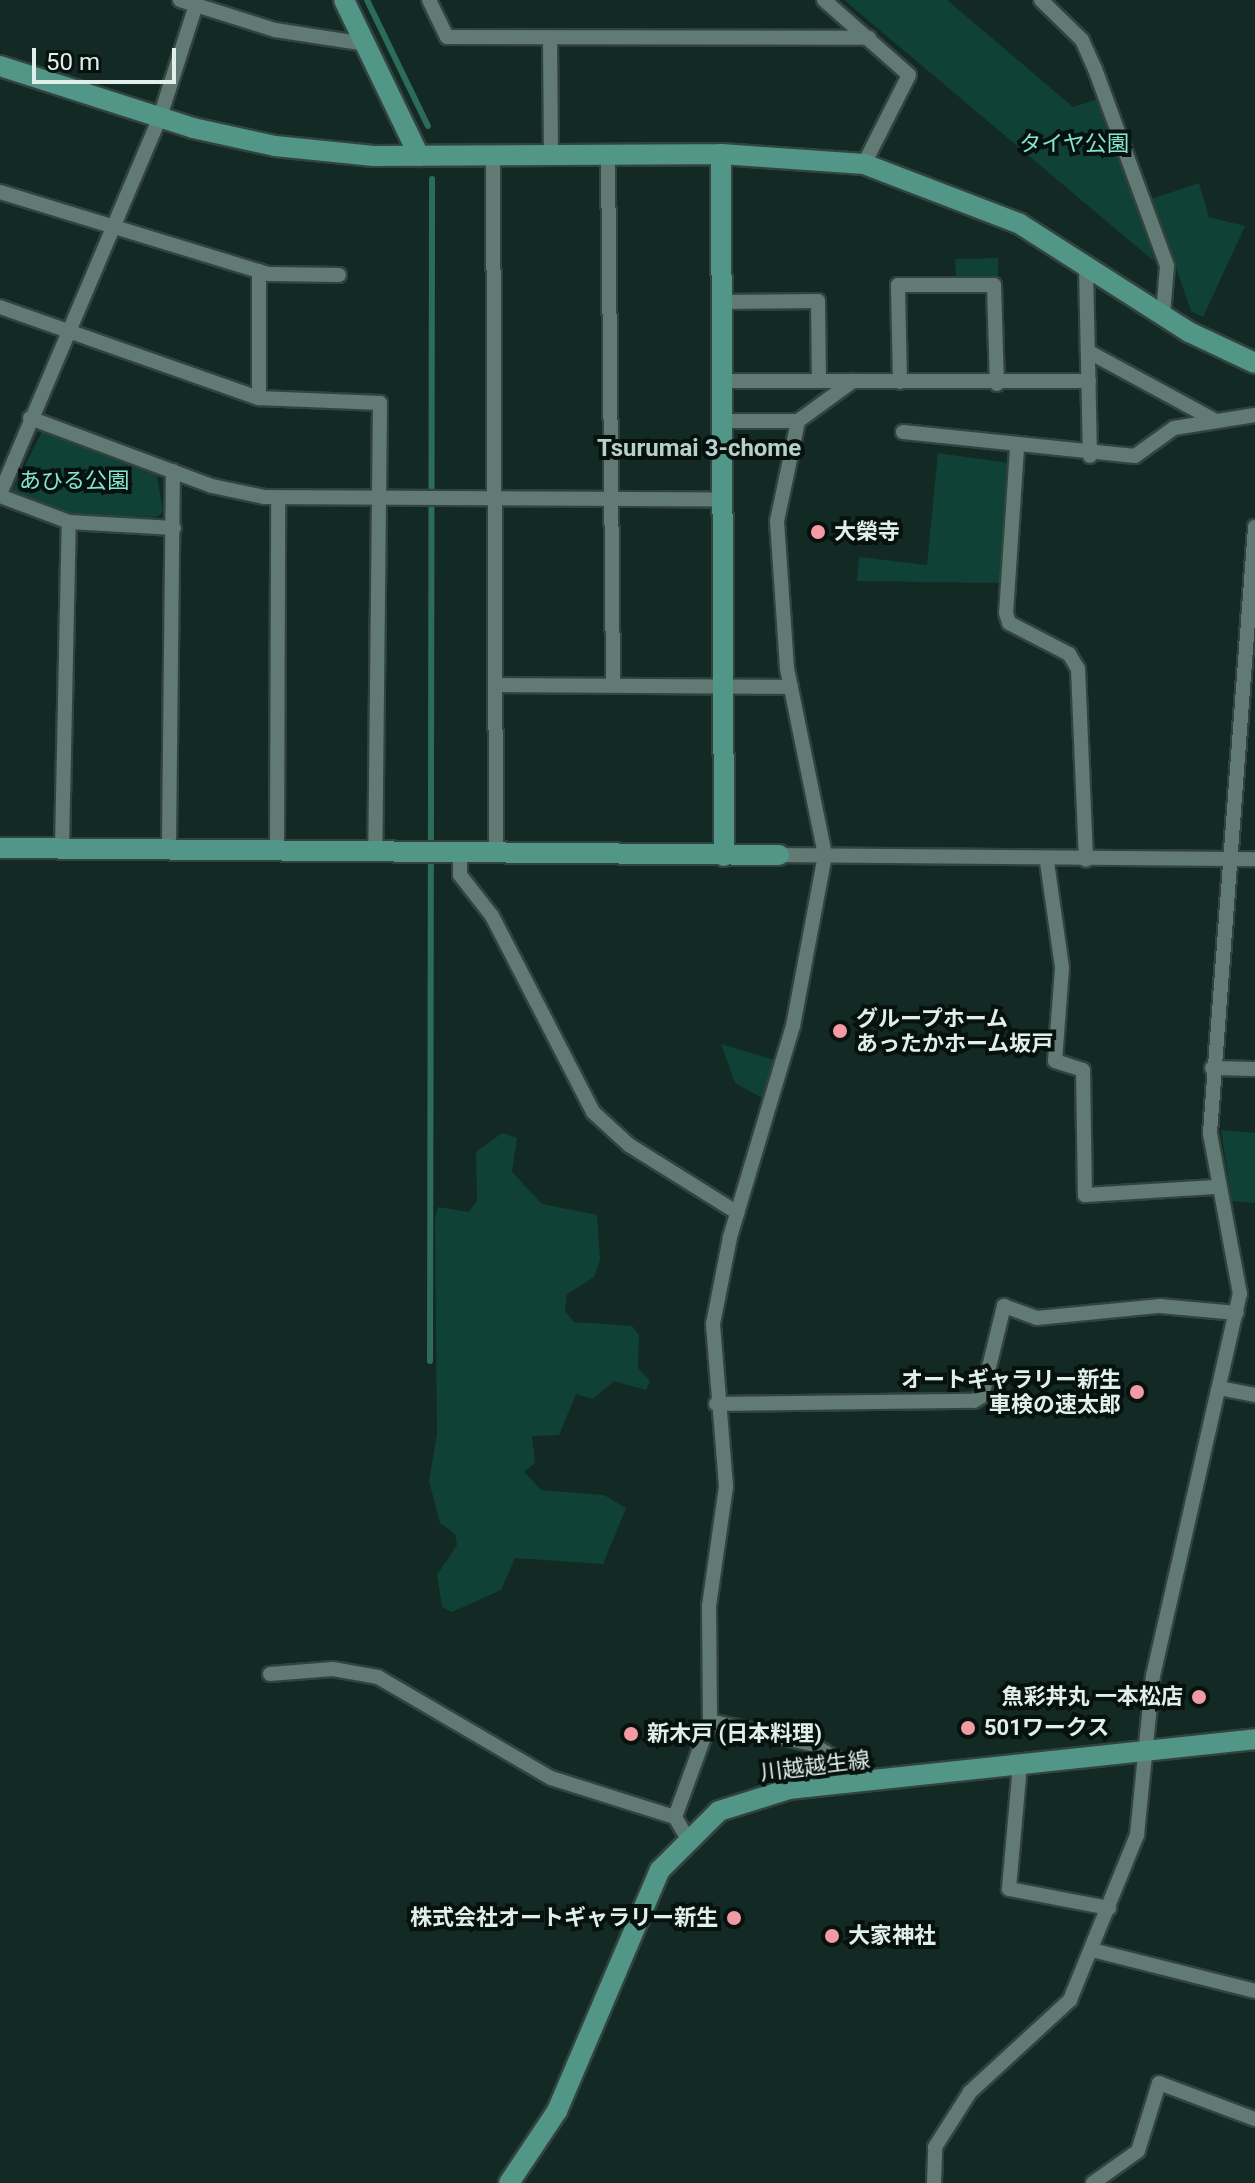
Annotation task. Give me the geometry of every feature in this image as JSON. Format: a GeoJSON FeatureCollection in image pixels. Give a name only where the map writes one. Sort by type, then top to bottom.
{"type":"FeatureCollection","features":[{"type":"Feature","properties":{"kind":"street"},"geometry":{"type":"LineString","coordinates":[[180,0],[275,30],[365,44]]}},
{"type":"Feature","properties":{"kind":"street"},"geometry":{"type":"LineString","coordinates":[[344,0],[419,156]]}},
{"type":"Feature","properties":{"kind":"street"},"geometry":{"type":"LineString","coordinates":[[429,0],[447,37],[869,38]]}},
{"type":"Feature","properties":{"kind":"street"},"geometry":{"type":"LineString","coordinates":[[824,0],[909,75],[864,164]]}},
{"type":"Feature","properties":{"kind":"street"},"geometry":{"type":"LineString","coordinates":[[1041,0],[1082,40],[1095,69],[1167,266],[1163,315]]}},
{"type":"Feature","properties":{"kind":"street"},"geometry":{"type":"LineString","coordinates":[[174,528],[69,522],[0,495],[67,329],[160,117],[196,5]]}},
{"type":"Feature","properties":{"kind":"street"},"geometry":{"type":"LineString","coordinates":[[550,38],[551,153]]}},
{"type":"Feature","properties":{"kind":"street"},"geometry":{"type":"LineString","coordinates":[[0,66],[160,117],[275,146],[419,156],[721,154],[864,164],[980,205],[1163,315],[1255,363]]}},
{"type":"Feature","properties":{"kind":"street"},"geometry":{"type":"LineString","coordinates":[[608,153],[608,499],[613,685]]}},
{"type":"Feature","properties":{"kind":"street"},"geometry":{"type":"LineString","coordinates":[[493,154],[496,854]]}},
{"type":"Feature","properties":{"kind":"street"},"geometry":{"type":"LineString","coordinates":[[721,154],[722,381],[718,499],[724,856]]}},
{"type":"Feature","properties":{"kind":"street"},"geometry":{"type":"LineString","coordinates":[[0,192],[259,271],[339,275]]}},
{"type":"Feature","properties":{"kind":"street"},"geometry":{"type":"LineString","coordinates":[[1086,266],[1090,456]]}},
{"type":"Feature","properties":{"kind":"street"},"geometry":{"type":"LineString","coordinates":[[259,271],[259,398]]}},
{"type":"Feature","properties":{"kind":"street"},"geometry":{"type":"LineString","coordinates":[[900,382],[898,285],[994,285],[997,384]]}},
{"type":"Feature","properties":{"kind":"street"},"geometry":{"type":"LineString","coordinates":[[720,302],[818,301],[819,380]]}},
{"type":"Feature","properties":{"kind":"street"},"geometry":{"type":"LineString","coordinates":[[0,307],[259,398],[376,399],[381,501],[375,848]]}},
{"type":"Feature","properties":{"kind":"street"},"geometry":{"type":"LineString","coordinates":[[1089,352],[1214,420]]}},
{"type":"Feature","properties":{"kind":"street"},"geometry":{"type":"LineString","coordinates":[[722,381],[997,384],[1089,381]]}},
{"type":"Feature","properties":{"kind":"street"},"geometry":{"type":"LineString","coordinates":[[721,421],[798,421],[853,381]]}},
{"type":"Feature","properties":{"kind":"street"},"geometry":{"type":"LineString","coordinates":[[903,432],[1090,456],[1144,454],[1174,428],[1255,415]]}},
{"type":"Feature","properties":{"kind":"street"},"geometry":{"type":"LineString","coordinates":[[30,418],[173,471],[278,498],[381,501],[718,499]]}},
{"type":"Feature","properties":{"kind":"street"},"geometry":{"type":"LineString","coordinates":[[675,1817],[710,1721],[709,1606],[726,1486],[716,1404],[713,1324],[738,1213],[793,1026],[825,855],[791,687],[777,521],[798,421]]}},
{"type":"Feature","properties":{"kind":"street"},"geometry":{"type":"LineString","coordinates":[[1017,448],[1006,613],[1009,623],[1069,654],[1078,669],[1086,860]]}},
{"type":"Feature","properties":{"kind":"street"},"geometry":{"type":"LineString","coordinates":[[169,844],[173,471]]}},
{"type":"Feature","properties":{"kind":"street"},"geometry":{"type":"LineString","coordinates":[[277,845],[278,498]]}},
{"type":"Feature","properties":{"kind":"street"},"geometry":{"type":"LineString","coordinates":[[62,846],[69,522]]}},
{"type":"Feature","properties":{"kind":"street"},"geometry":{"type":"LineString","coordinates":[[934,2183],[944,2127],[970,2092],[1057,2017],[1092,1950],[1137,1835],[1153,1676],[1237,1313],[1238,1264],[1216,1187],[1212,1068],[1255,527]]}},
{"type":"Feature","properties":{"kind":"street"},"geometry":{"type":"LineString","coordinates":[[495,685],[791,687]]}},
{"type":"Feature","properties":{"kind":"street"},"geometry":{"type":"LineString","coordinates":[[0,848],[169,844],[460,850],[496,854],[825,855],[1047,862],[1255,859]]}},
{"type":"Feature","properties":{"kind":"street"},"geometry":{"type":"LineString","coordinates":[[460,850],[460,875],[492,916],[593,1112],[629,1145],[738,1213]]}},
{"type":"Feature","properties":{"kind":"street"},"geometry":{"type":"LineString","coordinates":[[1047,862],[1062,968],[1055,1061],[1083,1070],[1085,1195],[1216,1187]]}},
{"type":"Feature","properties":{"kind":"street"},"geometry":{"type":"LineString","coordinates":[[1212,1068],[1255,1069]]}},
{"type":"Feature","properties":{"kind":"street"},"geometry":{"type":"LineString","coordinates":[[716,1404],[974,1401],[982,1396],[1004,1306],[1037,1318],[1160,1306],[1237,1313]]}},
{"type":"Feature","properties":{"kind":"street"},"geometry":{"type":"LineString","coordinates":[[1219,1388],[1255,1395]]}},
{"type":"Feature","properties":{"kind":"street"},"geometry":{"type":"LineString","coordinates":[[270,1674],[333,1669],[378,1677],[551,1778],[675,1817],[686,1836]]}},
{"type":"Feature","properties":{"kind":"street"},"geometry":{"type":"LineString","coordinates":[[710,1721],[812,1744],[873,1782]]}},
{"type":"Feature","properties":{"kind":"street","name":"川越越生線"},"geometry":{"type":"LineString","coordinates":[[509,2183],[557,2111],[640,1907],[686,1836],[719,1811],[761,1795],[1255,1739]]}},
{"type":"Feature","properties":{"kind":"street"},"geometry":{"type":"LineString","coordinates":[[1020,1765],[1009,1889],[1109,1908]]}},
{"type":"Feature","properties":{"kind":"street"},"geometry":{"type":"LineString","coordinates":[[1092,1950],[1255,1991]]}},
{"type":"Feature","properties":{"kind":"street"},"geometry":{"type":"LineString","coordinates":[[1093,2183],[1138,2151],[1159,2083],[1255,2119]]}},
{"type":"Feature","properties":{"kind":"green space","name":"タイヤ公園"},"geometry":{"type":"Polygon","coordinates":[[[844,0],[947,0],[1073,107],[1098,99],[1155,262],[844,0]]]}},
{"type":"Feature","properties":{"kind":"green space"},"geometry":{"type":"Polygon","coordinates":[[[1199,183],[1209,217],[1245,226],[1203,317],[1191,311],[1152,199],[1199,183]]]}},
{"type":"Feature","properties":{"kind":"green space"},"geometry":{"type":"Polygon","coordinates":[[[998,258],[998,277],[956,277],[955,259],[998,258]]]}},
{"type":"Feature","properties":{"kind":"green space","name":"あひる公園"},"geometry":{"type":"Polygon","coordinates":[[[42,432],[157,476],[163,511],[158,517],[71,515],[12,491],[42,432]]]}},
{"type":"Feature","properties":{"kind":"green space"},"geometry":{"type":"Polygon","coordinates":[[[938,453],[1009,463],[1002,583],[857,581],[859,557],[927,565],[938,453]]]}},
{"type":"Feature","properties":{"kind":"green space"},"geometry":{"type":"Polygon","coordinates":[[[721,1044],[778,1061],[766,1100],[735,1083],[721,1044]]]}},
{"type":"Feature","properties":{"kind":"green space"},"geometry":{"type":"Polygon","coordinates":[[[1221,1130],[1255,1133],[1255,1203],[1232,1201],[1221,1130]]]}},
{"type":"Feature","properties":{"kind":"green space"},"geometry":{"type":"Polygon","coordinates":[[[502,1133],[517,1138],[512,1172],[542,1204],[597,1215],[600,1260],[594,1277],[567,1294],[565,1311],[574,1322],[632,1326],[639,1335],[638,1368],[650,1381],[646,1390],[614,1381],[593,1399],[576,1394],[559,1435],[532,1436],[535,1463],[524,1472],[541,1490],[604,1495],[626,1508],[603,1564],[515,1558],[501,1590],[452,1612],[442,1607],[437,1575],[457,1545],[455,1534],[440,1523],[429,1481],[437,1434],[435,1219],[438,1207],[469,1212],[477,1201],[476,1152],[502,1133]]]}},
{"type":"Feature","properties":{"kind":"waterway"},"geometry":{"type":"LineString","coordinates":[[367,0],[428,126]]}},
{"type":"Feature","properties":{"kind":"waterway"},"geometry":{"type":"LineString","coordinates":[[430,1361],[432,179]]}},
{"type":"Feature","properties":{"kind":"place","name":"大榮寺"},"geometry":{"type":"Point","coordinates":[818,532]}},
{"type":"Feature","properties":{"kind":"place","name":"グループホーム あったかホーム坂戸"},"geometry":{"type":"Point","coordinates":[840,1031]}},
{"type":"Feature","properties":{"kind":"place","name":"オートギャラリー新生 車検の速太郎"},"geometry":{"type":"Point","coordinates":[1137,1392]}},
{"type":"Feature","properties":{"kind":"place","name":"魚彩丼丸 一本松店"},"geometry":{"type":"Point","coordinates":[1199,1697]}},
{"type":"Feature","properties":{"kind":"place","name":"501ワークス"},"geometry":{"type":"Point","coordinates":[968,1728]}},
{"type":"Feature","properties":{"kind":"place","name":"新木戸 (日本料理)"},"geometry":{"type":"Point","coordinates":[631,1734]}},
{"type":"Feature","properties":{"kind":"place","name":"株式会社オートギャラリー新生"},"geometry":{"type":"Point","coordinates":[734,1918]}},
{"type":"Feature","properties":{"kind":"place","name":"大家神社"},"geometry":{"type":"Point","coordinates":[832,1936]}},
{"type":"Feature","properties":{"kind":"district","name":"Tsurumai 3-chome"},"geometry":{"type":"Point","coordinates":[699,449]}}]}
